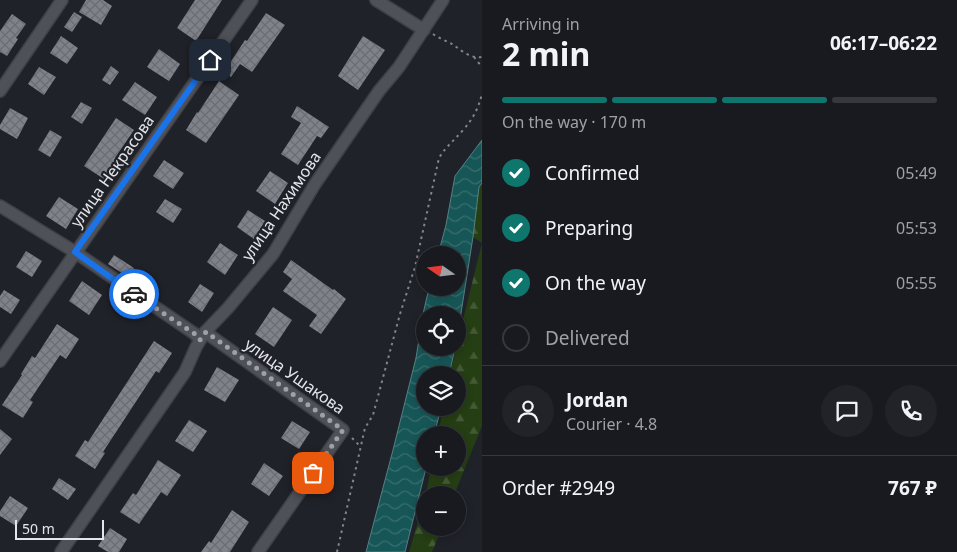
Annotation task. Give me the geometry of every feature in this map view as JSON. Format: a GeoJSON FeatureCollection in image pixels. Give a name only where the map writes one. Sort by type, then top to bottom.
{"type":"FeatureCollection","features":[{"type":"Feature","properties":{"kind":"street"},"geometry":{"type":"LineString","coordinates":[[0,91],[62,0]]}},
{"type":"Feature","properties":{"kind":"street","name":"улица Некрасова"},"geometry":{"type":"LineString","coordinates":[[0,361],[252,0]]}},
{"type":"Feature","properties":{"kind":"street"},"geometry":{"type":"LineString","coordinates":[[376,0],[424,30]]}},
{"type":"Feature","properties":{"kind":"street","name":"улица Нахимова"},"geometry":{"type":"LineString","coordinates":[[61,552],[186,372],[196,347],[203,336],[273,254],[315,184],[379,91],[399,67],[443,0]]}},
{"type":"Feature","properties":{"kind":"street"},"geometry":{"type":"LineString","coordinates":[[0,206],[75,252],[195,334],[203,336]]}},
{"type":"Feature","properties":{"kind":"street","name":"улица Ушакова"},"geometry":{"type":"LineString","coordinates":[[203,336],[343,430],[258,552]]}},
{"type":"Feature","properties":{"kind":"path"},"geometry":{"type":"LineString","coordinates":[[424,30],[466,54],[477,58],[482,57]]}},
{"type":"Feature","properties":{"kind":"path"},"geometry":{"type":"LineString","coordinates":[[474,57],[482,67]]}},
{"type":"Feature","properties":{"kind":"path"},"geometry":{"type":"LineString","coordinates":[[337,552],[365,428],[372,415],[415,266],[439,158],[444,148],[461,132],[477,110],[482,94]]}},
{"type":"Feature","properties":{"kind":"green space"},"geometry":{"type":"Polygon","coordinates":[[[482,183],[482,243],[473,237],[479,187],[482,183]]]}},
{"type":"Feature","properties":{"kind":"green space"},"geometry":{"type":"Polygon","coordinates":[[[482,243],[482,426],[466,465],[466,426],[440,426],[442,416],[466,416],[466,366],[452,366],[454,356],[466,356],[466,308],[482,243]]]}},
{"type":"Feature","properties":{"kind":"green space"},"geometry":{"type":"Polygon","coordinates":[[[430,476],[462,476],[458,486],[428,486],[430,476]]]}},
{"type":"Feature","properties":{"kind":"green space"},"geometry":{"type":"Polygon","coordinates":[[[416,528],[416,536],[439,536],[432,552],[409,552],[416,528]]]}},
{"type":"Feature","properties":{"kind":"water"},"geometry":{"type":"Polygon","coordinates":[[[482,140],[482,183],[479,187],[466,281],[466,246],[440,246],[455,176],[482,140]]]}},
{"type":"Feature","properties":{"kind":"water"},"geometry":{"type":"Polygon","coordinates":[[[427,296],[464,296],[462,306],[425,306],[427,296]]]}},
{"type":"Feature","properties":{"kind":"water"},"geometry":{"type":"Polygon","coordinates":[[[416,356],[453,356],[451,366],[416,366],[416,416],[439,416],[436,426],[416,426],[416,476],[424,476],[422,486],[416,486],[416,508],[405,552],[366,552],[393,450],[416,356]]]}},
{"type":"Feature","properties":{"kind":"building"},"geometry":{"type":"Polygon","coordinates":[[[86,0],[103,0],[112,6],[101,25],[79,12],[86,0]]]}},
{"type":"Feature","properties":{"kind":"building"},"geometry":{"type":"Polygon","coordinates":[[[195,0],[222,0],[196,41],[177,28],[195,0]]]}},
{"type":"Feature","properties":{"kind":"building"},"geometry":{"type":"Polygon","coordinates":[[[74,12],[82,17],[72,32],[64,27],[74,12]]]}},
{"type":"Feature","properties":{"kind":"building"},"geometry":{"type":"Polygon","coordinates":[[[266,13],[285,25],[252,72],[240,64],[231,77],[224,72],[266,13]]]}},
{"type":"Feature","properties":{"kind":"building"},"geometry":{"type":"Polygon","coordinates":[[[12,14],[26,24],[7,56],[0,52],[0,31],[12,14]]]}},
{"type":"Feature","properties":{"kind":"building"},"geometry":{"type":"Polygon","coordinates":[[[61,36],[78,48],[67,64],[50,53],[61,36]]]}},
{"type":"Feature","properties":{"kind":"building"},"geometry":{"type":"Polygon","coordinates":[[[363,36],[385,50],[358,90],[338,76],[363,36]]]}},
{"type":"Feature","properties":{"kind":"building"},"geometry":{"type":"Polygon","coordinates":[[[159,49],[180,64],[169,81],[147,67],[159,49]]]}},
{"type":"Feature","properties":{"kind":"building"},"geometry":{"type":"Polygon","coordinates":[[[111,66],[119,72],[110,85],[102,80],[111,66]]]}},
{"type":"Feature","properties":{"kind":"building"},"geometry":{"type":"Polygon","coordinates":[[[39,67],[56,77],[44,95],[28,84],[39,67]]]}},
{"type":"Feature","properties":{"kind":"building"},"geometry":{"type":"Polygon","coordinates":[[[219,81],[239,95],[206,143],[186,130],[219,81]]]}},
{"type":"Feature","properties":{"kind":"building"},"geometry":{"type":"Polygon","coordinates":[[[135,82],[157,97],[145,115],[122,100],[135,82]]]}},
{"type":"Feature","properties":{"kind":"building"},"geometry":{"type":"Polygon","coordinates":[[[81,102],[92,108],[82,124],[71,117],[81,102]]]}},
{"type":"Feature","properties":{"kind":"building"},"geometry":{"type":"Polygon","coordinates":[[[297,106],[329,127],[321,138],[317,136],[298,165],[281,154],[301,123],[291,117],[297,106]]]}},
{"type":"Feature","properties":{"kind":"building"},"geometry":{"type":"Polygon","coordinates":[[[10,108],[28,118],[17,139],[0,129],[0,125],[10,108]]]}},
{"type":"Feature","properties":{"kind":"building"},"geometry":{"type":"Polygon","coordinates":[[[116,118],[134,130],[115,158],[117,159],[104,179],[84,166],[116,118]]]}},
{"type":"Feature","properties":{"kind":"building"},"geometry":{"type":"Polygon","coordinates":[[[50,130],[62,137],[50,157],[38,150],[50,130]]]}},
{"type":"Feature","properties":{"kind":"building"},"geometry":{"type":"Polygon","coordinates":[[[164,160],[184,173],[173,189],[153,176],[164,160]]]}},
{"type":"Feature","properties":{"kind":"building"},"geometry":{"type":"Polygon","coordinates":[[[270,171],[288,183],[275,204],[256,191],[270,171]]]}},
{"type":"Feature","properties":{"kind":"building"},"geometry":{"type":"Polygon","coordinates":[[[59,197],[78,209],[66,229],[46,216],[59,197]]]}},
{"type":"Feature","properties":{"kind":"building"},"geometry":{"type":"Polygon","coordinates":[[[165,199],[182,209],[173,223],[156,212],[165,199]]]}},
{"type":"Feature","properties":{"kind":"building"},"geometry":{"type":"Polygon","coordinates":[[[248,210],[265,221],[254,239],[237,227],[248,210]]]}},
{"type":"Feature","properties":{"kind":"building"},"geometry":{"type":"Polygon","coordinates":[[[220,243],[238,255],[225,275],[207,262],[220,243]]]}},
{"type":"Feature","properties":{"kind":"building"},"geometry":{"type":"Polygon","coordinates":[[[26,251],[42,261],[32,277],[16,267],[26,251]]]}},
{"type":"Feature","properties":{"kind":"building"},"geometry":{"type":"Polygon","coordinates":[[[114,255],[134,268],[128,277],[108,264],[114,255]]]}},
{"type":"Feature","properties":{"kind":"building"},"geometry":{"type":"Polygon","coordinates":[[[291,260],[346,299],[321,334],[309,326],[317,315],[283,291],[292,279],[283,272],[291,260]]]}},
{"type":"Feature","properties":{"kind":"building"},"geometry":{"type":"Polygon","coordinates":[[[82,281],[102,295],[89,315],[69,301],[82,281]]]}},
{"type":"Feature","properties":{"kind":"building"},"geometry":{"type":"Polygon","coordinates":[[[200,284],[214,293],[202,312],[188,302],[200,284]]]}},
{"type":"Feature","properties":{"kind":"building"},"geometry":{"type":"Polygon","coordinates":[[[4,290],[20,300],[11,314],[0,307],[0,296],[4,290]]]}},
{"type":"Feature","properties":{"kind":"building"},"geometry":{"type":"Polygon","coordinates":[[[273,307],[292,320],[274,347],[255,334],[273,307]]]}},
{"type":"Feature","properties":{"kind":"building"},"geometry":{"type":"Polygon","coordinates":[[[57,324],[79,339],[66,359],[60,355],[30,400],[33,402],[23,418],[2,405],[32,356],[35,358],[57,324]]]}},
{"type":"Feature","properties":{"kind":"building"},"geometry":{"type":"Polygon","coordinates":[[[154,341],[172,353],[159,373],[156,371],[103,452],[105,453],[95,469],[75,456],[85,440],[88,442],[154,341]]]}},
{"type":"Feature","properties":{"kind":"building"},"geometry":{"type":"Polygon","coordinates":[[[217,367],[239,380],[225,402],[204,390],[217,367]]]}},
{"type":"Feature","properties":{"kind":"building"},"geometry":{"type":"Polygon","coordinates":[[[189,420],[207,431],[193,452],[175,441],[189,420]]]}},
{"type":"Feature","properties":{"kind":"building"},"geometry":{"type":"Polygon","coordinates":[[[292,421],[310,432],[299,449],[281,438],[292,421]]]}},
{"type":"Feature","properties":{"kind":"building"},"geometry":{"type":"Polygon","coordinates":[[[0,429],[12,439],[0,455],[0,429]]]}},
{"type":"Feature","properties":{"kind":"building"},"geometry":{"type":"Polygon","coordinates":[[[158,460],[181,475],[167,496],[161,492],[139,524],[120,512],[133,493],[136,495],[158,460]]]}},
{"type":"Feature","properties":{"kind":"building"},"geometry":{"type":"Polygon","coordinates":[[[264,463],[283,476],[269,496],[251,484],[264,463]]]}},
{"type":"Feature","properties":{"kind":"building"},"geometry":{"type":"Polygon","coordinates":[[[59,478],[76,489],[68,500],[52,489],[59,478]]]}},
{"type":"Feature","properties":{"kind":"building"},"geometry":{"type":"Polygon","coordinates":[[[10,496],[28,508],[16,526],[0,516],[0,511],[10,496]]]}},
{"type":"Feature","properties":{"kind":"building"},"geometry":{"type":"Polygon","coordinates":[[[232,510],[249,522],[230,552],[201,552],[209,541],[211,543],[232,510]]]}},
{"type":"Feature","properties":{"kind":"building"},"geometry":{"type":"Polygon","coordinates":[[[110,528],[127,539],[119,552],[108,552],[98,546],[110,528]]]}},
{"type":"Feature","properties":{"kind":"way so far"},"geometry":{"type":"LineString","coordinates":[[134,294],[195,334],[200,340],[206,332],[343,430],[313,473]]}},
{"type":"Feature","properties":{"kind":"route"},"geometry":{"type":"LineString","coordinates":[[134,294],[75,252],[210,60]]}}]}
